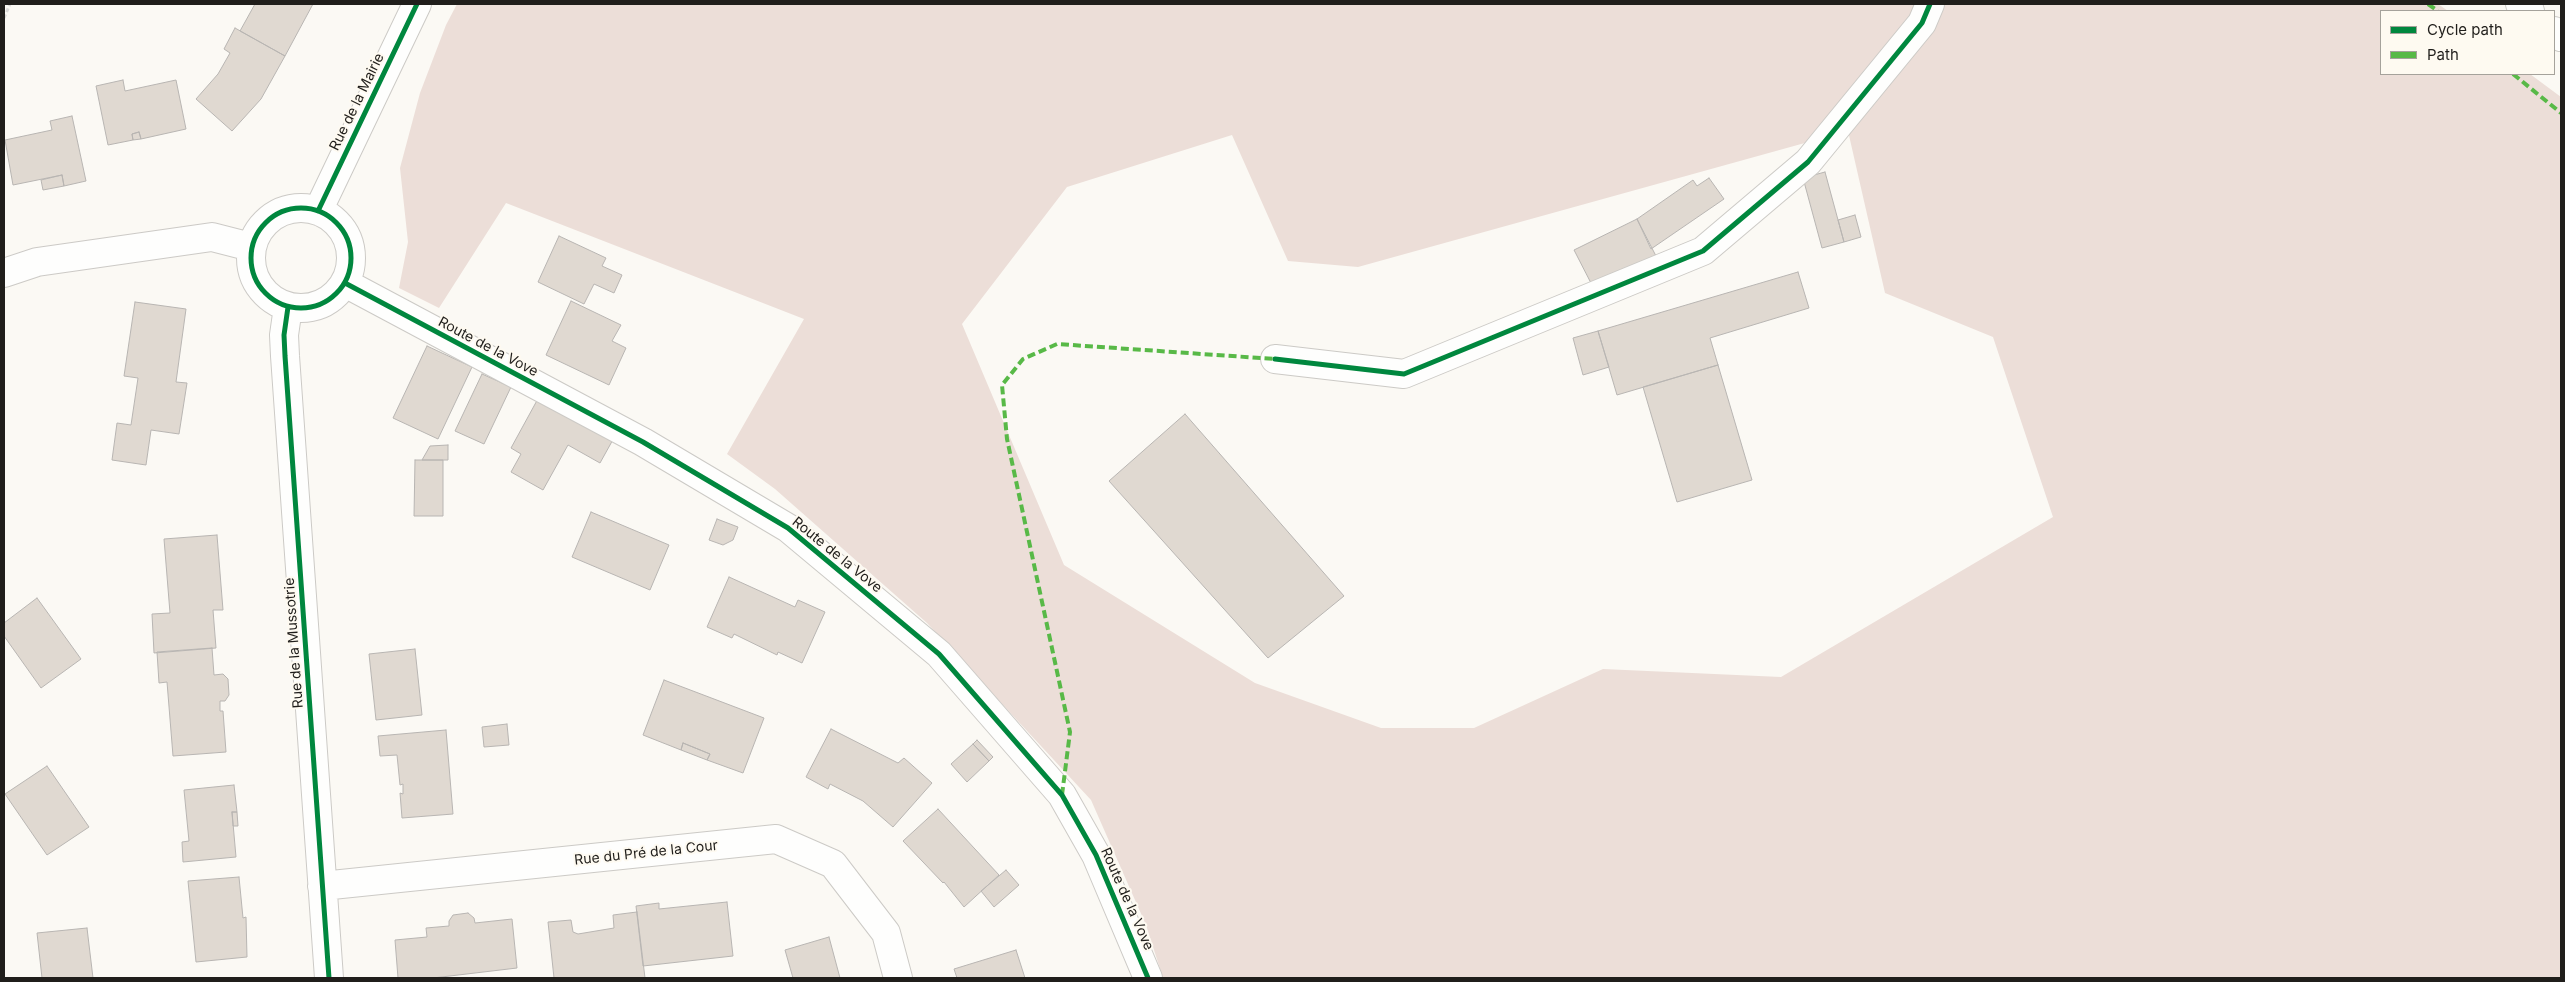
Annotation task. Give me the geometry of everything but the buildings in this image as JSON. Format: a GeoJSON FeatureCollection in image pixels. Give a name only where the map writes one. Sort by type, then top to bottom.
{"type":"FeatureCollection","features":[{"type":"Feature","properties":{"kind":"street","name":"Rue de la Mairie"},"geometry":{"type":"LineString","coordinates":[[318,211],[417,4]]}},
{"type":"Feature","properties":{"kind":"street"},"geometry":{"type":"LineString","coordinates":[[1275,359],[1404,374],[1702,251],[1808,162],[1922,23],[1930,4]]}},
{"type":"Feature","properties":{"kind":"street"},"geometry":{"type":"LineString","coordinates":[[301,208],[318,211],[331,218],[342,228],[348,241],[351,255],[350,269],[345,283],[334,296],[321,305],[305,308],[288,307],[274,301],[262,291],[254,277],[251,247],[258,231],[270,218],[284,210],[301,208]]}},
{"type":"Feature","properties":{"kind":"street"},"geometry":{"type":"LineString","coordinates":[[4,273],[36,262],[212,237],[251,247]]}},
{"type":"Feature","properties":{"kind":"street","name":"Route de la Vove"},"geometry":{"type":"LineString","coordinates":[[345,283],[643,442],[788,528],[939,654],[1062,794],[1096,855],[1148,978]]}},
{"type":"Feature","properties":{"kind":"street","name":"Rue de la Mussotrie"},"geometry":{"type":"LineString","coordinates":[[288,307],[284,335],[285,356],[329,978]]}},
{"type":"Feature","properties":{"kind":"street","name":"Rue du Pré de la Cour"},"geometry":{"type":"LineString","coordinates":[[322,886],[776,840],[833,864],[886,932],[898,978]]}},
{"type":"Feature","properties":{"kind":"path"},"geometry":{"type":"LineString","coordinates":[[4,18],[10,4]]}},
{"type":"Feature","properties":{"kind":"shaded area"},"geometry":{"type":"Polygon","coordinates":[[[457,4],[2438,4],[2447,10],[2380,10],[2380,75],[2531,75],[2561,97],[2561,978],[1163,978],[1146,925],[1091,800],[927,623],[775,489],[727,454],[804,319],[506,203],[439,308],[399,288],[408,242],[400,168],[420,93],[446,25],[457,4]],[[1848,131],[1358,267],[1288,261],[1232,135],[1067,187],[962,324],[1064,565],[1255,683],[1381,728],[1474,728],[1603,669],[1781,677],[2053,517],[1993,337],[1885,293],[1848,131]]]}},
{"type":"Feature","properties":{"kind":"marked path"},"geometry":{"type":"LineString","coordinates":[[2428,4],[2437,10]]}},
{"type":"Feature","properties":{"kind":"marked path"},"geometry":{"type":"LineString","coordinates":[[2514,75],[2561,113]]}},
{"type":"Feature","properties":{"kind":"marked path"},"geometry":{"type":"LineString","coordinates":[[1062,795],[1070,732],[1007,439],[1002,385],[1023,359],[1057,344],[1275,359]]}},
{"type":"Feature","properties":{"kind":"cycle path"},"geometry":{"type":"LineString","coordinates":[[318,211],[417,4]]}},
{"type":"Feature","properties":{"kind":"cycle path"},"geometry":{"type":"LineString","coordinates":[[1275,359],[1404,374],[1703,251],[1808,162],[1922,23],[1930,4]]}},
{"type":"Feature","properties":{"kind":"cycle path"},"geometry":{"type":"LineString","coordinates":[[301,208],[311,209],[329,216],[343,230],[350,248],[351,258],[350,268],[343,286],[329,300],[311,307],[301,308],[291,307],[273,300],[259,286],[252,268],[251,258],[252,248],[259,230],[273,216],[291,209],[301,208]]}},
{"type":"Feature","properties":{"kind":"cycle path"},"geometry":{"type":"LineString","coordinates":[[345,283],[643,442],[788,528],[939,654],[1062,795],[1096,855],[1148,978]]}},
{"type":"Feature","properties":{"kind":"cycle path"},"geometry":{"type":"LineString","coordinates":[[288,307],[284,335],[285,356],[329,978]]}}]}
